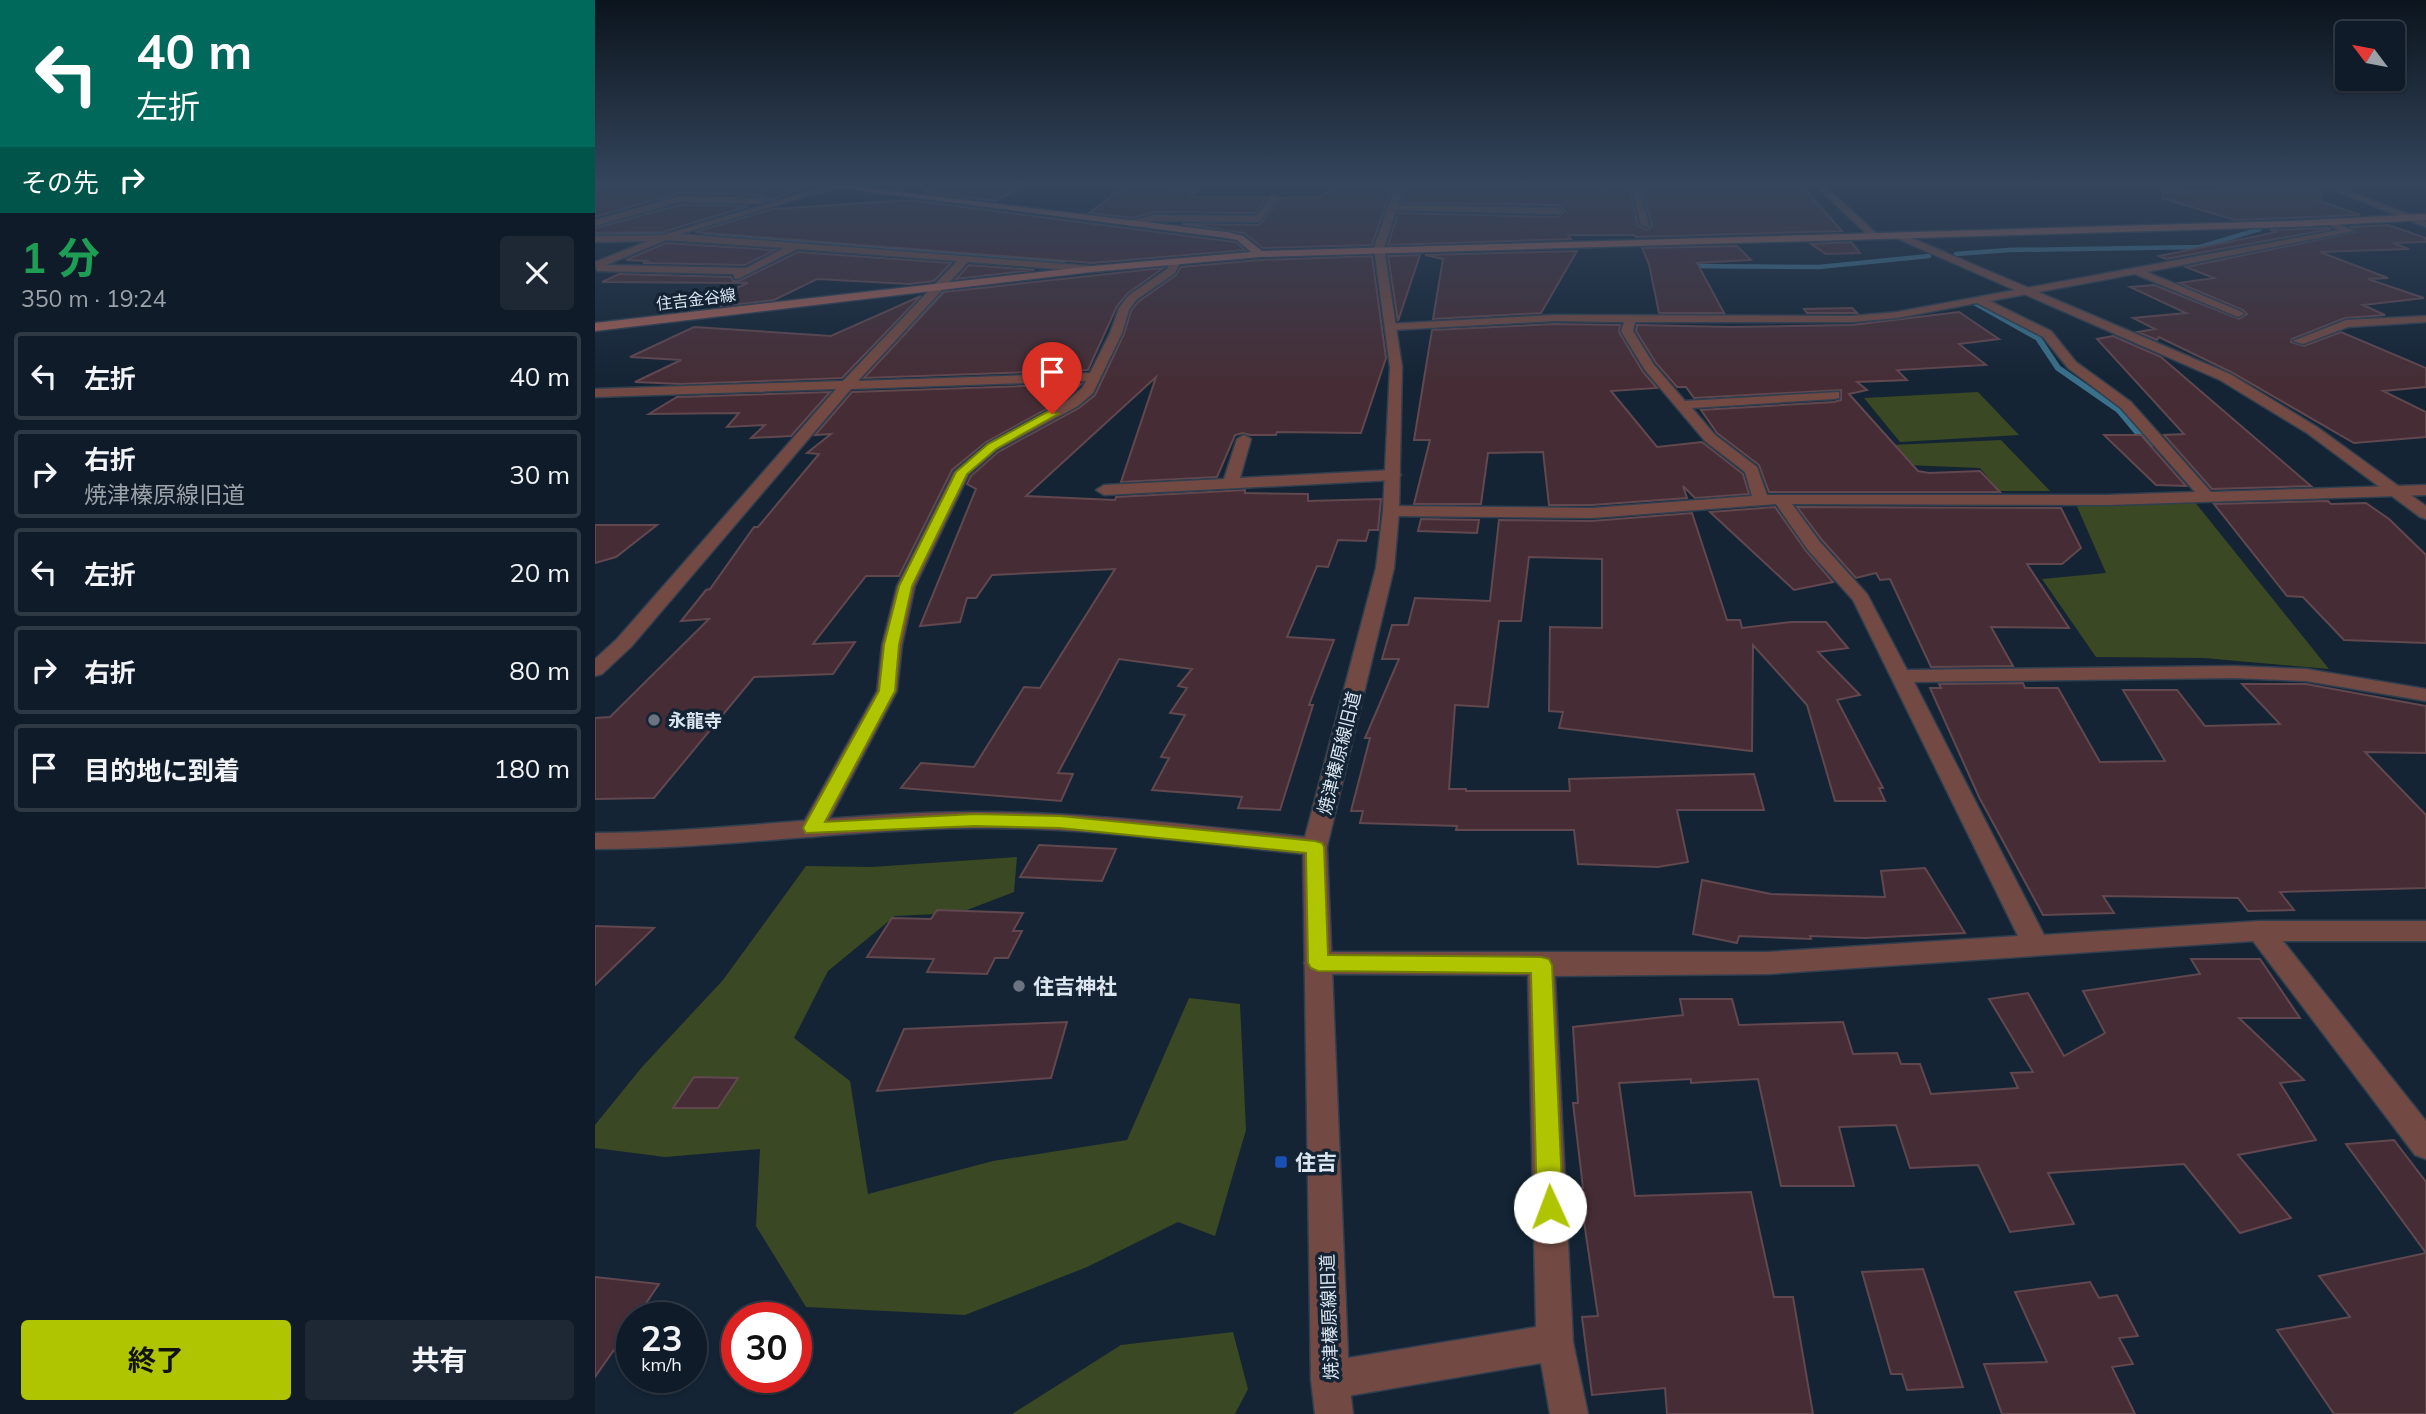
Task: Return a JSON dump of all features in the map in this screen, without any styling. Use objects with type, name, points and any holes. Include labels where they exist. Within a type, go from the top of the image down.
[{"type":"main road","points":[[1217,257],[1219,250]]},
{"type":"main road","points":[[1255,250],[1260,254]]},
{"type":"main road","name":"住吉金谷線","points":[[595,327],[1092,269],[1217,257],[1340,250]]},
{"type":"street","points":[[595,267],[633,250]]},
{"type":"street","points":[[723,284],[788,250]]},
{"type":"street","points":[[847,250],[1092,269]]},
{"type":"street","name":"焼津榛原線旧道","points":[[1332,1397],[1315,847],[1385,568],[1391,511],[1396,367],[1379,250]]},
{"type":"street","points":[[1932,250],[2225,377],[2312,430],[2426,514]]},
{"type":"street","points":[[1392,326],[1554,318],[1852,319],[1897,315],[2248,250]]},
{"type":"street","points":[[595,670],[624,643],[846,386],[965,259]]},
{"type":"street","points":[[812,828],[887,691],[892,645],[906,586],[962,472],[992,446],[1073,403],[1088,390],[1116,333],[1123,310],[1132,298],[1171,271],[1175,261]]},
{"type":"street","points":[[595,267],[748,271]]},
{"type":"street","points":[[2137,271],[2238,314]]},
{"type":"street","points":[[1979,300],[2047,334],[2072,365],[2126,405],[2207,497]]},
{"type":"street","points":[[1630,318],[1627,331],[1649,367],[1710,438],[1752,470],[1771,499],[1861,598],[2037,947]]},
{"type":"street","points":[[2299,341],[2346,324],[2426,319]]},
{"type":"street","points":[[595,393],[1093,377]]},
{"type":"street","points":[[1681,405],[1834,395]]},
{"type":"street","points":[[1231,482],[1244,439]]},
{"type":"street","points":[[1104,490],[1392,475]]},
{"type":"street","points":[[1391,511],[1593,513],[1771,499],[2107,500],[2426,490]]},
{"type":"street","points":[[1902,676],[2235,671],[2306,674],[2426,695]]},
{"type":"street","points":[[595,841],[645,842],[812,828],[975,820],[1060,822],[1315,847]]},
{"type":"street","points":[[2260,931],[2426,1145]]},
{"type":"street","points":[[1318,963],[1768,963],[2260,931],[2426,931]]},
{"type":"street","points":[[1541,965],[1555,1342],[1569,1414]]},
{"type":"street","points":[[1332,1397],[1555,1342]]},
{"type":"green space","points":[[1978,392],[2019,435],[1900,442],[1864,398]]},
{"type":"green space","points":[[2001,440],[2050,491],[1999,491],[1980,468],[1906,465],[1891,445]]},
{"type":"green space","points":[[2194,501],[2329,669],[2204,658],[2096,657],[2042,579],[2106,573],[2076,504]]},
{"type":"green space","points":[[1017,857],[1014,892],[959,913],[895,916],[828,971],[794,1038],[850,1081],[868,1194],[993,1161],[1127,1140],[1189,998],[1240,1004],[1246,1130],[1215,1236],[1178,1222],[1087,1267],[965,1315],[812,1307],[812,1302],[803,1302],[756,1226],[760,1149],[665,1157],[595,1148],[595,1125],[642,1067],[723,980],[806,866],[872,867]]},
{"type":"green space","points":[[1233,1332],[1248,1389],[1235,1414],[1012,1414],[1121,1345]]},
{"type":"building","points":[[650,250],[775,250],[745,265],[643,263],[649,261],[626,260]]},
{"type":"building","points":[[925,250],[1245,250],[1092,263]]},
{"type":"building","points":[[1643,250],[1741,250],[1751,260],[1697,263],[1724,313],[1659,313],[1649,264]]},
{"type":"building","points":[[1820,250],[1858,250],[1860,253],[1826,254]]},
{"type":"building","points":[[2189,250],[2216,250],[2166,259],[2159,256]]},
{"type":"building","points":[[2269,250],[2380,250],[2320,252],[2388,278],[2368,279],[2424,298],[2363,305],[2385,315],[2345,318],[2292,339],[2291,342],[2304,346],[2341,332],[2426,368],[2426,387],[2383,391],[2426,412],[2426,437],[2354,443],[2231,372],[2159,337],[2157,340],[2138,332],[2155,329],[2133,318],[2186,313],[2130,287],[2154,285],[2239,319],[2247,314],[2179,283],[2214,278],[2186,267]]},
{"type":"building","points":[[1577,251],[1541,313],[1433,319],[1443,259],[1425,255]]},
{"type":"building","points":[[798,252],[951,263],[934,281],[909,284],[817,279],[774,300],[722,306],[697,305],[748,283],[602,282],[619,274],[731,277],[733,281],[739,281]]},
{"type":"building","points":[[1420,255],[1398,321],[1388,256]]},
{"type":"building","points":[[1372,256],[1386,358],[1361,433],[1243,433],[1235,435],[1217,477],[1121,482],[1156,377],[1026,496],[1115,500],[1116,497],[1245,490],[1245,493],[1308,494],[1308,501],[1381,499],[1378,530],[1369,530],[1366,541],[1338,540],[1328,567],[1317,566],[1287,637],[1334,640],[1309,705],[1313,705],[1280,810],[1238,808],[1242,797],[1152,790],[1169,758],[1161,757],[1185,715],[1170,713],[1187,688],[1178,686],[1192,669],[1119,659],[1058,773],[1073,774],[1061,801],[901,788],[921,763],[974,767],[1024,687],[1040,688],[1115,569],[992,575],[976,598],[967,598],[960,622],[920,626],[976,489],[967,484],[971,476],[998,452],[1079,408],[1095,395],[1124,334],[1131,311],[1138,302],[1176,275],[1181,267],[1260,260]]},
{"type":"building","points":[[969,265],[1034,270],[956,279]]},
{"type":"building","points":[[1163,268],[1127,294],[1117,306],[1088,370],[864,378],[944,292]]},
{"type":"building","points":[[921,296],[842,378],[681,384],[635,382],[681,360],[630,357],[694,327],[831,336]]},
{"type":"building","points":[[1852,308],[1857,313],[1807,313],[1804,309]]},
{"type":"building","points":[[1959,312],[1999,339],[1959,344],[1986,365],[1897,370],[1907,380],[1857,382],[1867,390],[1849,394],[1918,471],[1980,471],[2000,492],[1769,492],[1759,465],[1717,433],[1701,410],[1834,402],[1841,400],[1841,390],[1694,398],[1686,387],[1677,387],[1656,363],[1636,331],[1637,325],[1852,325]]},
{"type":"building","points":[[1554,324],[1620,325],[1619,332],[1643,372],[1657,388],[1611,391],[1657,447],[1702,442],[1743,474],[1749,494],[1695,498],[1683,486],[1687,498],[1592,505],[1549,505],[1543,452],[1488,453],[1481,504],[1414,504],[1430,440],[1414,440],[1432,330]]},
{"type":"building","points":[[2113,336],[2161,357],[2311,486],[2212,489],[2164,435],[2184,434],[2097,339]]},
{"type":"building","points":[[1081,384],[1067,398],[986,442],[952,470],[899,576],[866,576],[813,644],[855,642],[833,674],[754,677],[654,798],[595,799],[595,718],[610,717],[709,619],[681,621],[706,590],[710,589],[754,527],[758,527],[819,454],[807,453],[831,434],[815,435],[852,392]]},
{"type":"building","points":[[830,392],[791,436],[751,438],[765,425],[727,427],[739,413],[649,414],[677,397]]},
{"type":"building","points":[[2104,435],[2141,435],[2186,486],[2156,485]]},
{"type":"building","points":[[2328,501],[2331,504],[2366,503],[2389,519],[2426,555],[2426,643],[2344,640],[2303,597],[2287,596],[2214,504]]},
{"type":"building","points":[[1775,507],[1806,551],[1833,582],[1794,590],[1710,512]]},
{"type":"building","points":[[1797,507],[2061,508],[2081,548],[2062,564],[2027,564],[2069,628],[1991,627],[2013,666],[1931,667],[1890,579],[1880,580],[1876,573],[1856,578]]},
{"type":"building","points":[[1692,513],[1727,620],[1740,620],[1742,628],[1791,622],[1826,622],[1848,648],[1818,652],[1860,695],[1837,700],[1883,788],[1879,788],[1885,801],[1835,801],[1807,705],[1753,645],[1752,751],[1559,728],[1563,712],[1549,711],[1550,627],[1602,628],[1602,559],[1529,557],[1521,621],[1499,621],[1488,707],[1455,705],[1449,789],[1570,791],[1569,779],[1754,774],[1764,810],[1677,810],[1688,862],[1658,867],[1578,864],[1574,830],[1456,830],[1457,826],[1360,823],[1363,811],[1351,811],[1370,738],[1365,738],[1399,659],[1382,659],[1392,625],[1408,625],[1415,598],[1490,601],[1499,520],[1592,521]]},
{"type":"building","points":[[1421,519],[1479,520],[1477,533],[1418,531]]},
{"type":"building","points":[[595,525],[657,525],[616,557],[595,563]]},
{"type":"building","points":[[2023,683],[2025,688],[2058,688],[2100,762],[2165,761],[2123,690],[2177,690],[2205,726],[2280,724],[2242,684],[2306,684],[2426,706],[2426,753],[2365,752],[2426,815],[2426,888],[2280,892],[2294,910],[2248,911],[2238,898],[2103,896],[2114,913],[2043,915],[1979,797],[1930,688],[1941,688],[1939,684]]},
{"type":"building","points":[[1039,845],[1116,849],[1102,881],[1020,877]]},
{"type":"building","points":[[1925,868],[1965,933],[1865,938],[1810,936],[1811,939],[1739,936],[1737,943],[1693,934],[1702,880],[1771,894],[1885,897],[1881,871]]},
{"type":"building","points":[[937,910],[1023,913],[1013,931],[1022,931],[1008,958],[995,958],[987,974],[927,972],[934,959],[867,957],[892,918],[931,919]]},
{"type":"building","points":[[595,926],[654,928],[595,985]]},
{"type":"building","points":[[2191,959],[2260,959],[2300,1018],[2239,1018],[2304,1080],[2280,1083],[2316,1140],[2238,1155],[2291,1218],[2240,1233],[2184,1164],[2048,1173],[2074,1224],[2010,1232],[1978,1165],[1910,1168],[1896,1125],[1839,1127],[1854,1186],[1781,1186],[1758,1079],[1619,1083],[1635,1196],[1751,1192],[1774,1297],[1793,1297],[1813,1414],[1667,1414],[1665,1388],[1592,1395],[1582,1317],[1598,1316],[1579,1188],[1583,1188],[1573,1103],[1578,1103],[1573,1027],[1683,1015],[1680,999],[1732,999],[1739,1025],[1843,1022],[1853,1054],[1897,1053],[1901,1064],[1920,1064],[1931,1094],[2018,1088],[2011,1073],[2033,1072],[1989,999],[2028,993],[2064,1056],[2105,1033],[2083,991],[2200,974]]},
{"type":"building","points":[[1067,1022],[1051,1078],[877,1091],[904,1029]]},
{"type":"building","points":[[694,1077],[738,1078],[718,1108],[673,1108]]},
{"type":"building","points":[[2394,1140],[2426,1182],[2426,1253],[2346,1144]]},
{"type":"building","points":[[2426,1253],[2426,1414],[2334,1414],[2277,1330],[2350,1317],[2319,1276]]},
{"type":"building","points":[[1923,1269],[1963,1387],[1907,1390],[1902,1374],[1891,1374],[1862,1272]]},
{"type":"building","points":[[595,1277],[659,1284],[647,1302],[616,1302],[616,1347],[595,1377]]},
{"type":"building","points":[[2090,1282],[2099,1298],[2117,1295],[2138,1336],[2119,1338],[2133,1364],[2112,1367],[2135,1414],[2002,1414],[1984,1364],[2047,1362],[2015,1292]]},
{"type":"waterway","points":[[905,250],[1064,261]]},
{"type":"waterway","points":[[1956,254],[2010,250]]},
{"type":"waterway","points":[[1687,266],[1819,267],[1929,256]]},
{"type":"waterway","points":[[910,329],[944,290]]},
{"type":"waterway","points":[[1972,301],[2038,338],[2058,368],[2120,411]]},
{"type":"waterway","points":[[2119,409],[2149,445]]},
{"type":"place","name":"永龍寺","points":[[654,720]]},
{"type":"place","name":"住吉神社","points":[[1019,986]]},
{"type":"place","name":"住吉","points":[[1281,1162]]},
{"type":"route","points":[[1052,414],[992,446],[962,472],[906,586],[892,645],[887,691],[812,828],[975,820],[1060,822],[1315,847],[1318,963],[1541,965],[1550,1207]]}]
